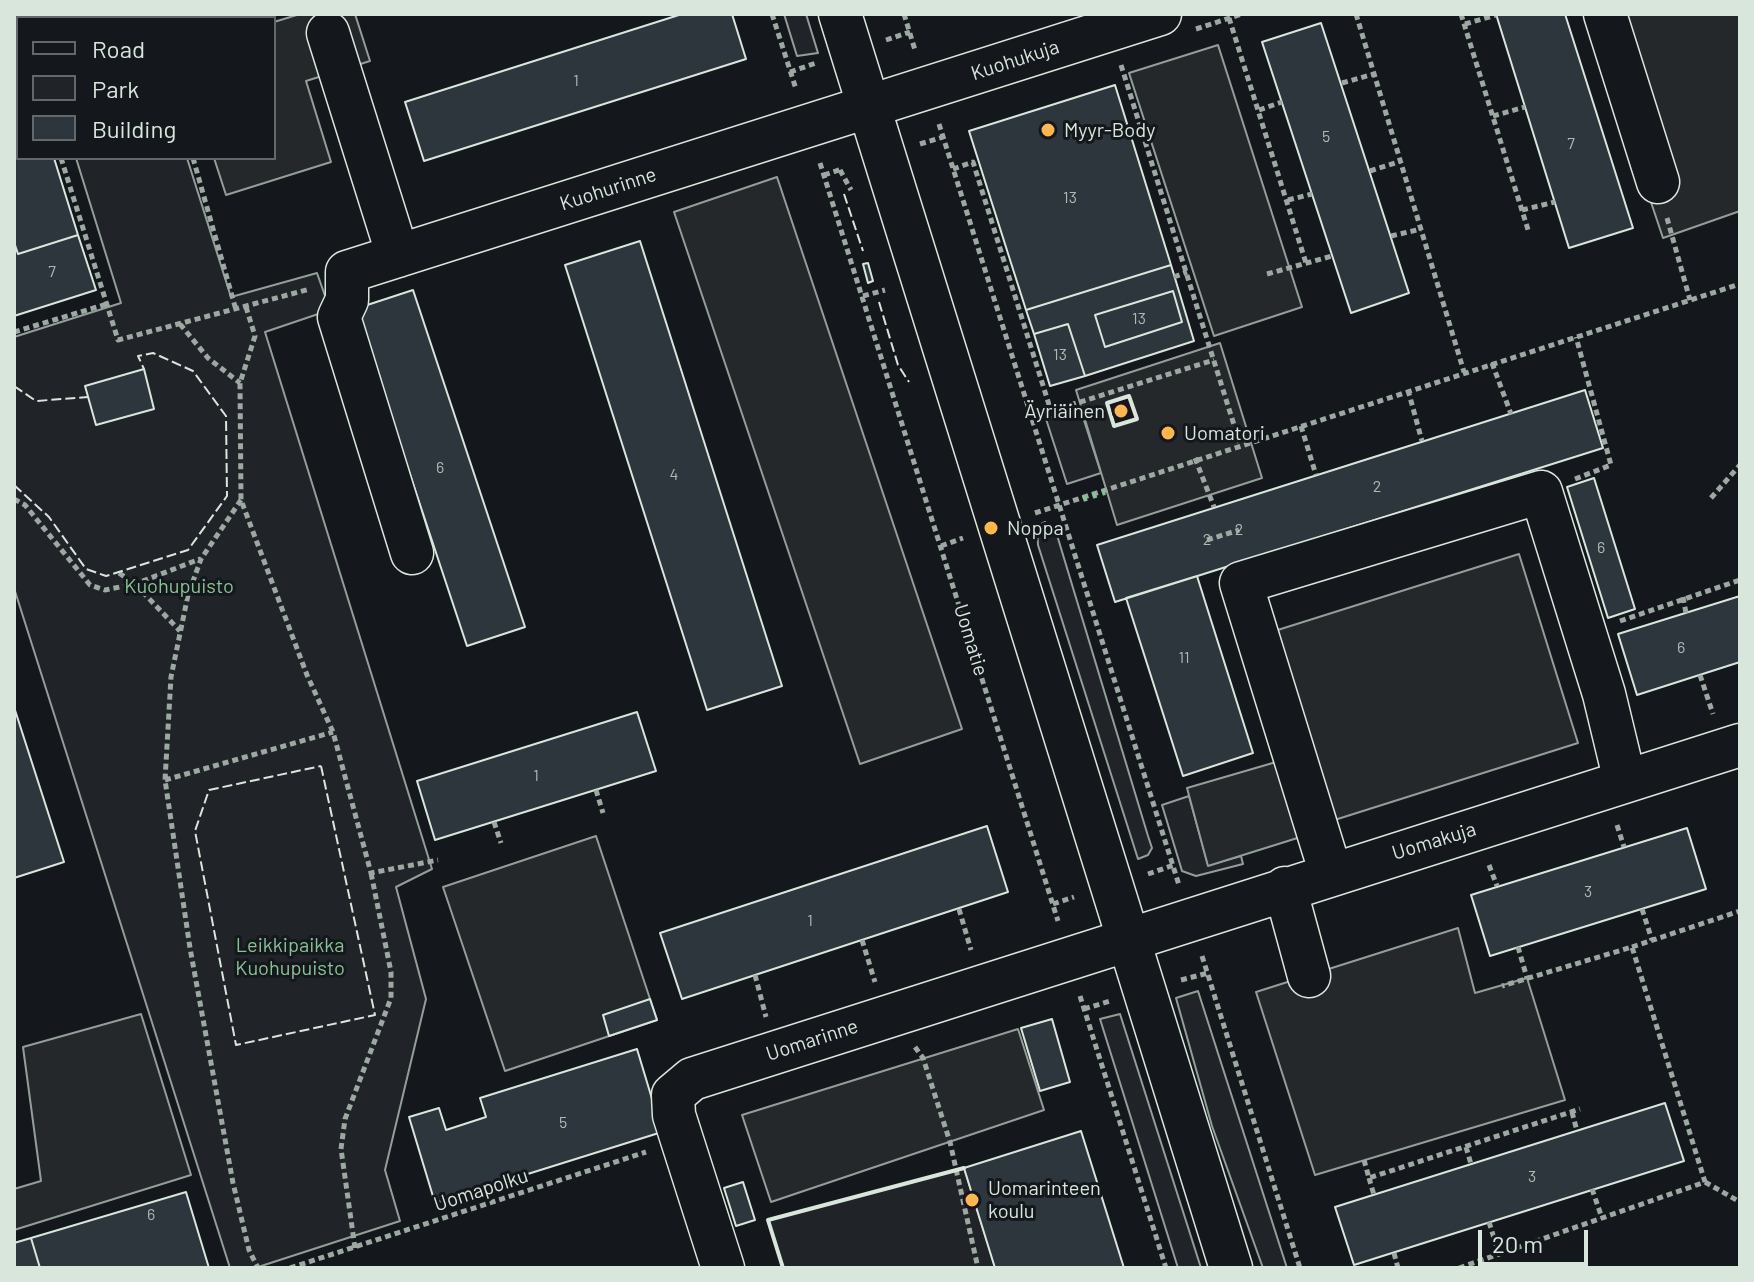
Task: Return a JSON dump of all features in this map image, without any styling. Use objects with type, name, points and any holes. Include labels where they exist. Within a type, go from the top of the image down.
[{"type":"street","points":[[840,14],[1231,1268]]},
{"type":"street","name":"Kuohukuja","points":[[869,106],[928,87],[1067,28],[1110,30],[1160,14]]},
{"type":"street","points":[[1605,14],[1658,182]]},
{"type":"street","points":[[328,33],[398,256]]},
{"type":"street","name":"Kuohurinne","points":[[347,272],[869,106]]},
{"type":"street","points":[[347,272],[347,300],[339,317],[412,553]]},
{"type":"street","points":[[1331,874],[1241,583],[1541,492],[1604,694],[1625,781]]},
{"type":"street","name":"Uomakuja","points":[[1128,938],[1625,781],[1728,734]]},
{"type":"street","points":[[1285,888],[1309,976]]},
{"type":"street","name":"Uomarinne","points":[[723,1268],[674,1115],[673,1095],[692,1079],[1128,938]]},
{"type":"path","name":"Uomatie","points":[[772,14],[1166,1268]]},
{"type":"path","points":[[904,14],[1300,1268]]},
{"type":"path","points":[[1356,14],[1464,372]]},
{"type":"path","points":[[1461,14],[1529,233]]},
{"type":"path","points":[[1465,24],[1496,15]]},
{"type":"path","points":[[1229,18],[1306,263]]},
{"type":"path","points":[[1110,30],[1240,444]]},
{"type":"path","points":[[1342,83],[1374,74]]},
{"type":"path","points":[[1259,110],[1282,102]]},
{"type":"path","points":[[1493,116],[1525,107]]},
{"type":"path","points":[[62,160],[118,340],[305,291],[347,272]]},
{"type":"path","points":[[194,160],[236,310]]},
{"type":"path","points":[[1370,171],[1401,161]]},
{"type":"path","points":[[953,169],[973,162],[1027,325],[1051,411]]},
{"type":"path","points":[[1658,182],[1690,300]]},
{"type":"path","points":[[1288,200],[1312,194]]},
{"type":"path","points":[[1522,210],[1555,202]]},
{"type":"path","points":[[1391,236],[1421,229]]},
{"type":"path","points":[[1267,274],[1332,256]]},
{"type":"path","points":[[1174,277],[1187,272]]},
{"type":"path","points":[[1027,516],[1195,458],[1740,284]]},
{"type":"path","points":[[863,296],[885,290]]},
{"type":"path","points":[[14,332],[107,304]]},
{"type":"path","points":[[246,307],[255,336],[240,383],[241,500],[307,675],[333,732],[371,873],[391,972],[391,998],[345,1119],[341,1149],[355,1248]]},
{"type":"path","points":[[180,324],[208,358],[240,383]]},
{"type":"path","points":[[1541,492],[1611,465],[1576,337]]},
{"type":"path","points":[[1032,417],[1214,360]]},
{"type":"path","points":[[1492,363],[1511,414]]},
{"type":"path","points":[[1408,390],[1422,441]]},
{"type":"path","points":[[1301,426],[1316,475]]},
{"type":"path","points":[[1195,458],[1214,507]]},
{"type":"path","points":[[1711,498],[1740,465]]},
{"type":"path","points":[[14,499],[25,505],[90,585],[105,590],[135,584],[201,559]]},
{"type":"path","points":[[241,500],[201,559],[180,631],[171,677],[165,780],[190,948],[233,1183],[249,1250],[258,1268]]},
{"type":"path","points":[[1207,540],[1239,530]]},
{"type":"path","points":[[941,546],[969,536]]},
{"type":"path","points":[[119,573],[135,584],[180,631]]},
{"type":"path","points":[[1657,605],[1740,580]]},
{"type":"path","points":[[1683,597],[1686,613]]},
{"type":"path","points":[[1700,675],[1728,734]]},
{"type":"path","points":[[165,780],[333,732]]},
{"type":"path","points":[[596,790],[603,813]]},
{"type":"path","points":[[494,822],[501,843]]},
{"type":"path","points":[[371,873],[438,860]]},
{"type":"path","points":[[959,909],[974,962]]},
{"type":"path","points":[[1642,909],[1652,940]]},
{"type":"path","points":[[1502,986],[1740,911]]},
{"type":"path","points":[[862,940],[878,992]]},
{"type":"path","points":[[1518,947],[1527,978]]},
{"type":"path","points":[[1632,947],[1705,1182],[1740,1202]]},
{"type":"path","points":[[755,975],[769,1027]]},
{"type":"path","points":[[916,1035],[914,1045],[923,1058],[950,1142],[978,1268]]},
{"type":"path","points":[[905,1048],[914,1045]]},
{"type":"path","points":[[1369,1178],[1580,1109]]},
{"type":"path","points":[[1572,1112],[1577,1131]]},
{"type":"path","name":"Uomapolku","points":[[290,1268],[682,1141]]},
{"type":"path","points":[[1466,1147],[1471,1164]]},
{"type":"path","points":[[1364,1160],[1374,1195]]},
{"type":"path","points":[[1459,1268],[1705,1182]]},
{"type":"path","points":[[1592,1189],[1602,1218]]},
{"type":"path","points":[[1489,1222],[1499,1254]]},
{"type":"path","points":[[1394,1253],[1398,1268]]},
{"type":"green space","points":[[31,14],[165,16],[32,16]]},
{"type":"green space","points":[[784,14],[806,14],[818,53],[797,56]]},
{"type":"green space","name":"Kuohupuisto","points":[[77,160],[188,160],[231,297],[317,273],[330,310],[265,332],[432,869],[396,887],[426,999],[385,1170],[400,1221],[255,1268],[230,1268],[14,588],[14,337],[121,303]]},
{"type":"green space","points":[[1080,408],[1101,473],[1067,484],[1046,419]]},
{"type":"green space","points":[[1045,522],[1057,535],[1152,848],[1148,855],[1138,859],[1038,545],[1037,526]]},
{"type":"green space","points":[[1189,796],[1208,865],[1241,856],[1243,864],[1196,876],[1182,871],[1162,805]]},
{"type":"green space","points":[[1198,991],[1287,1268],[1263,1268],[1212,1126],[1176,998]]},
{"type":"green space","points":[[1120,1014],[1201,1268],[1178,1268],[1100,1019]]},
{"type":"green space","points":[[964,1168],[995,1267],[783,1268],[768,1220]]},
{"type":"shaded area","points":[[300,14],[355,14],[370,61],[306,81],[331,162],[226,195],[215,160],[276,160],[276,21]]},
{"type":"shaded area","points":[[1588,14],[1740,14],[1740,211],[1663,238]]},
{"type":"shaded area","points":[[1218,45],[1302,307],[1214,336],[1129,73]]},
{"type":"shaded area","points":[[777,177],[962,729],[860,764],[674,212]]},
{"type":"shaded area","name":"Uomatori","points":[[1220,343],[1262,478],[1117,525],[1076,390]],"holes":[[[1129,396],[1137,419],[1114,426],[1107,403]]]},
{"type":"shaded area","points":[[1519,554],[1578,743],[1325,823],[1265,634]]},
{"type":"shaded area","points":[[1283,760],[1307,835],[1208,866],[1187,788]]},
{"type":"shaded area","points":[[596,836],[657,1020],[505,1071],[443,887]]},
{"type":"shaded area","points":[[1458,928],[1475,993],[1527,978],[1565,1100],[1315,1175],[1256,992]]},
{"type":"shaded area","points":[[141,1014],[191,1175],[14,1230],[14,1189],[41,1181],[23,1047]]},
{"type":"shaded area","points":[[1018,1029],[1044,1110],[771,1202],[742,1115]]},
{"type":"building","points":[[682,14],[732,14],[746,59],[424,161],[405,102]]},
{"type":"building","points":[[1496,14],[1565,14],[1633,228],[1569,248]]},
{"type":"building","points":[[1321,23],[1409,293],[1351,313],[1262,42]]},
{"type":"building","points":[[14,30],[16,160],[55,160],[78,235],[18,254],[14,242]]},
{"type":"building","points":[[1115,85],[1171,265],[1026,310],[969,131]]},
{"type":"building","points":[[78,235],[96,290],[14,316],[14,242],[18,254]]},
{"type":"building","points":[[640,241],[782,686],[707,710],[565,265]]},
{"type":"building","points":[[868,263],[873,281],[868,283],[863,264]]},
{"type":"building","points":[[1171,265],[1194,341],[1085,376],[1068,324],[1034,334],[1026,310]],"holes":[[[1173,291],[1182,322],[1105,347],[1095,315]]]},
{"type":"building","points":[[413,290],[525,627],[467,646],[355,309]]},
{"type":"building","points":[[1173,291],[1182,322],[1105,347],[1095,315]]},
{"type":"building","points":[[1068,324],[1085,376],[1050,386],[1034,334]]},
{"type":"building","points":[[144,369],[154,409],[96,425],[85,386]]},
{"type":"building","points":[[1585,390],[1603,448],[1115,602],[1097,545]]},
{"type":"building","points":[[1594,478],[1635,609],[1608,618],[1567,487]]},
{"type":"building","points":[[1197,576],[1253,753],[1183,776],[1126,598]]},
{"type":"building","points":[[1740,596],[1740,662],[1637,695],[1618,634]]},
{"type":"building","points":[[14,707],[64,862],[14,878]]},
{"type":"building","points":[[637,712],[656,771],[435,840],[417,781]]},
{"type":"building","points":[[987,826],[1008,892],[682,999],[660,933]]},
{"type":"building","points":[[1687,828],[1706,889],[1490,956],[1471,895]]},
{"type":"building","points":[[650,999],[657,1020],[609,1036],[603,1015]]},
{"type":"building","points":[[1052,1019],[1070,1082],[1040,1091],[1021,1028]]},
{"type":"building","points":[[637,1049],[662,1132],[435,1203],[409,1117],[439,1108],[446,1130],[486,1117],[480,1098]]},
{"type":"building","points":[[1665,1103],[1684,1161],[1354,1265],[1335,1207]]},
{"type":"building","points":[[1081,1131],[1124,1268],[995,1268],[964,1168]]},
{"type":"building","points":[[743,1182],[755,1220],[736,1226],[724,1188]]},
{"type":"building","points":[[186,1192],[209,1268],[40,1268],[31,1238]]},
{"type":"building","points":[[31,1238],[40,1268],[14,1268],[14,1243]]},
{"type":"hedge","points":[[1083,499],[1105,492]]},
{"type":"fence","points":[[844,194],[863,251]]},
{"type":"fence","points":[[879,302],[898,365],[909,382]]},
{"type":"fence","points":[[14,485],[49,517],[86,569],[106,576],[188,550],[227,496],[226,416],[193,371],[153,353],[138,356],[144,369]]},
{"type":"fence","points":[[14,386],[36,401],[88,397]]},
{"type":"fence","points":[[321,766],[375,1015],[236,1045],[195,831],[209,790],[321,766]]},
{"type":"wall","points":[[1129,396],[1137,419],[1114,426],[1107,403],[1129,396]]},
{"type":"wall","points":[[783,1268],[768,1220],[964,1168]]},
{"type":"place","name":"Myyr-Body","points":[[1048,130]]},
{"type":"place","name":"Äyriäinen","points":[[1121,411]]},
{"type":"place","name":"Uomatori","points":[[1168,433]]},
{"type":"place","name":"Noppa","points":[[991,528]]},
{"type":"place","name":"Uomarinteen koulu","points":[[972,1200]]},
{"type":"park label","name":"Leikkipaikka Kuohupuisto","points":[[290,956]]}]
